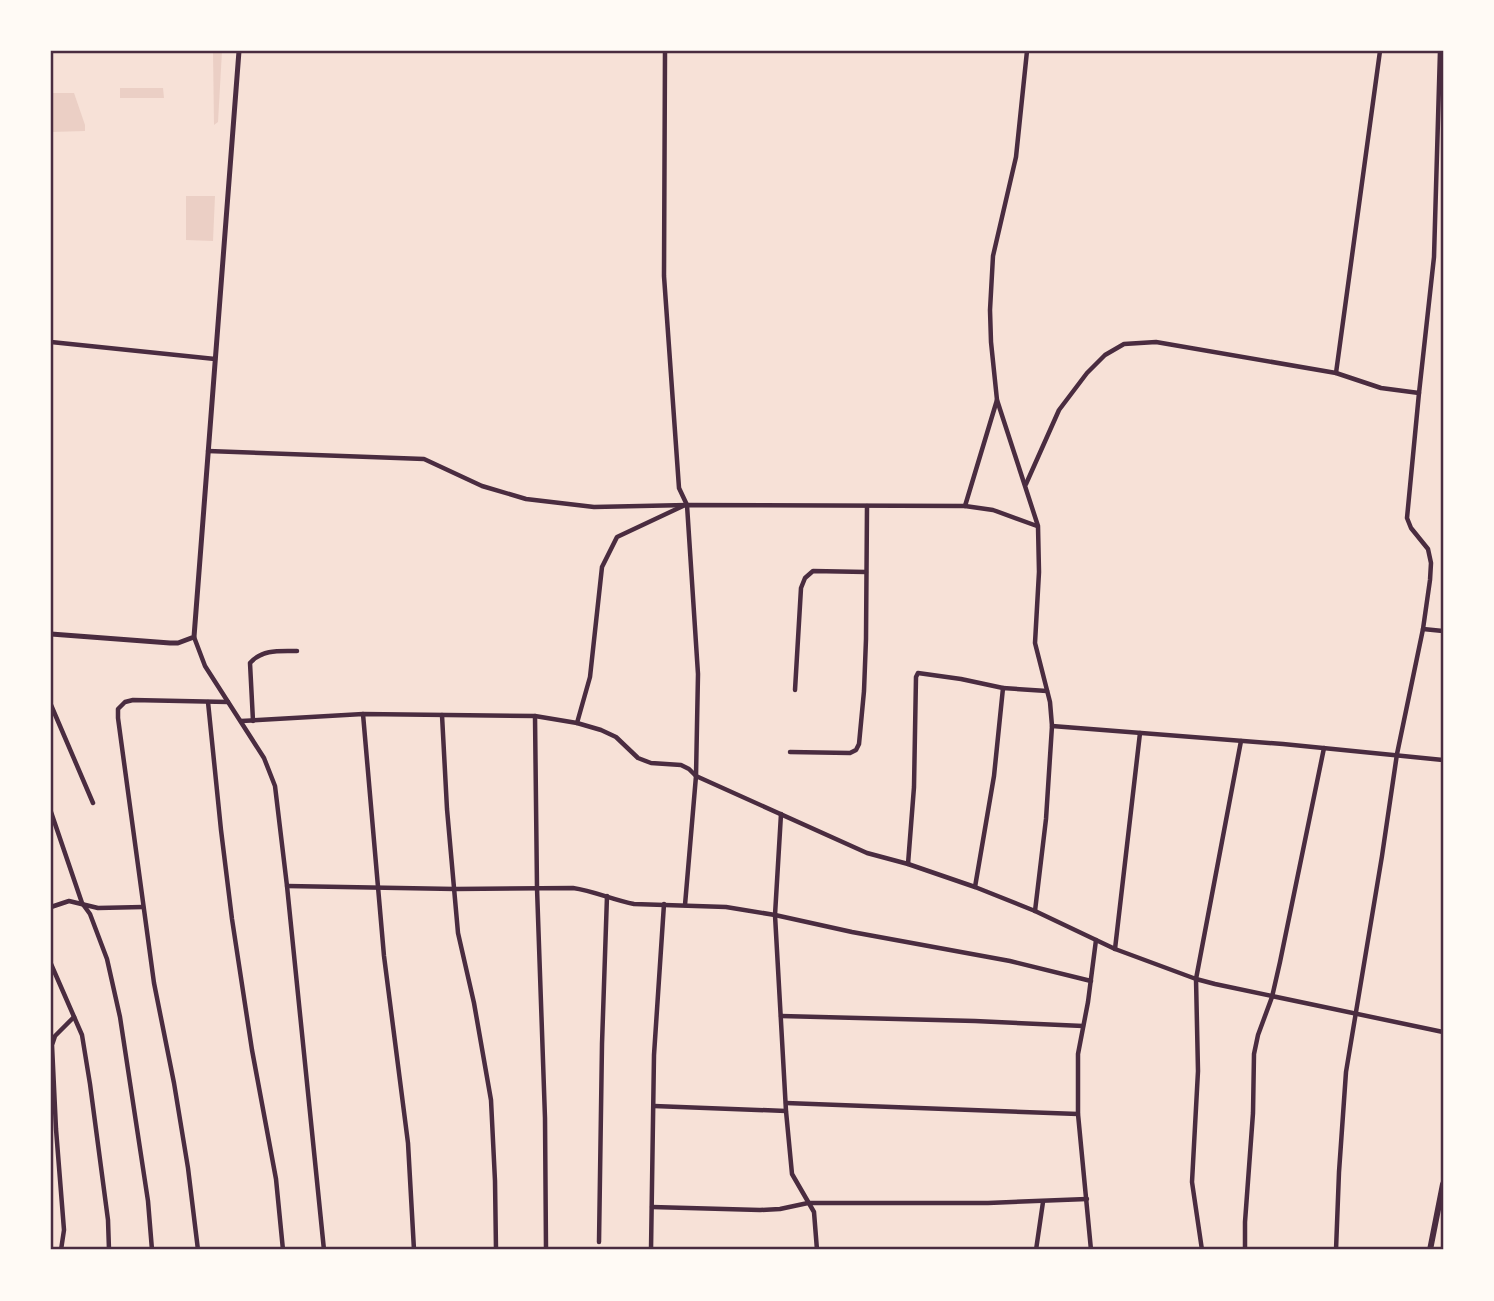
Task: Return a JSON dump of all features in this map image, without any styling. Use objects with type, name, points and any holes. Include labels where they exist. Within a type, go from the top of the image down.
[{"type":"main road","points":[[1430,1250],[1443,1184]]},
{"type":"street","points":[[239,51],[194,637],[205,666],[264,758],[275,786],[324,1250]]},
{"type":"street","points":[[665,51],[664,276],[679,488],[687,505],[698,674],[696,776],[685,905]]},
{"type":"street","points":[[1027,51],[1016,157],[996,237],[990,287],[991,342],[997,400],[1038,526],[1040,572],[1035,643],[1047,691],[1052,726],[1046,819],[1035,911]]},
{"type":"street","points":[[1336,373],[1380,51]]},
{"type":"street","points":[[1336,1250],[1346,1072],[1397,754],[1423,629],[1430,580],[1428,549],[1411,528],[1408,517],[1434,257],[1440,51]]},
{"type":"street","points":[[51,342],[215,359]]},
{"type":"street","points":[[1026,485],[1059,410],[1087,373],[1105,355],[1124,344],[1156,342],[1336,373],[1381,387],[1419,393]]},
{"type":"street","points":[[965,506],[997,400]]},
{"type":"street","points":[[208,451],[424,458],[482,486],[526,499],[594,507],[965,506],[993,510],[1038,526]]},
{"type":"street","points":[[577,723],[590,677],[601,567],[617,537],[687,505]]},
{"type":"street","points":[[790,752],[850,753],[856,750],[859,744],[866,652],[867,506]]},
{"type":"street","points":[[795,690],[801,588],[805,578],[813,571],[866,572]]},
{"type":"street","points":[[1423,629],[1443,631]]},
{"type":"street","points":[[51,634],[170,643],[194,637]]},
{"type":"street","points":[[253,720],[250,663],[256,656],[270,652],[297,651]]},
{"type":"street","points":[[908,864],[918,673],[1003,688],[1047,691]]},
{"type":"street","points":[[975,887],[995,776],[1003,688]]},
{"type":"street","points":[[198,1250],[174,1083],[154,983],[118,709],[125,702],[133,700],[228,702]]},
{"type":"street","points":[[208,702],[230,906],[252,1050],[276,1179],[283,1250]]},
{"type":"street","points":[[51,705],[93,803]]},
{"type":"street","points":[[241,721],[363,714],[535,716],[577,723],[616,737],[638,758],[651,763],[681,765],[696,776],[867,853],[975,887],[1035,911],[1115,949],[1196,979],[1443,1032]]},
{"type":"street","points":[[363,714],[388,993],[408,1143],[414,1250]]},
{"type":"street","points":[[442,715],[458,933],[474,1003],[491,1100],[496,1250]]},
{"type":"street","points":[[535,716],[546,1250]]},
{"type":"street","points":[[1052,726],[1443,760]]},
{"type":"street","points":[[1115,949],[1140,733]]},
{"type":"street","points":[[1202,1250],[1192,1182],[1198,1071],[1196,979],[1241,741]]},
{"type":"street","points":[[1245,1250],[1254,1054],[1272,997],[1324,748]]},
{"type":"street","points":[[51,813],[82,903],[90,914],[107,959],[120,1017],[148,1201],[152,1250]]},
{"type":"street","points":[[780,814],[775,915],[786,1111],[792,1174],[814,1212],[817,1250]]},
{"type":"street","points":[[287,886],[573,888],[589,890],[634,904],[726,907],[775,915],[1010,961],[1091,981]]},
{"type":"street","points":[[599,1242],[607,896]]},
{"type":"street","points":[[51,908],[69,901],[98,908],[143,907]]},
{"type":"street","points":[[651,1250],[654,1055],[664,904]]},
{"type":"street","points":[[1091,1250],[1078,1114],[1078,1054],[1096,940]]},
{"type":"street","points":[[51,964],[82,1035],[108,1220],[109,1250]]},
{"type":"street","points":[[781,1016],[1083,1026]]},
{"type":"street","points":[[61,1250],[64,1230],[52,1045],[55,1036],[74,1017]]},
{"type":"street","points":[[786,1103],[1078,1114]]},
{"type":"street","points":[[654,1106],[786,1111]]},
{"type":"street","points":[[652,1207],[760,1210],[808,1203],[1043,1202],[1087,1199]]},
{"type":"street","points":[[1036,1250],[1043,1202]]},
{"type":"shaded area","points":[[213,51],[222,51],[218,122],[214,125]]},
{"type":"shaded area","points":[[120,88],[163,88],[164,98],[120,98]]},
{"type":"shaded area","points":[[51,93],[74,93],[85,131],[51,132]]},
{"type":"shaded area","points":[[186,196],[215,196],[213,241],[186,240]]}]
